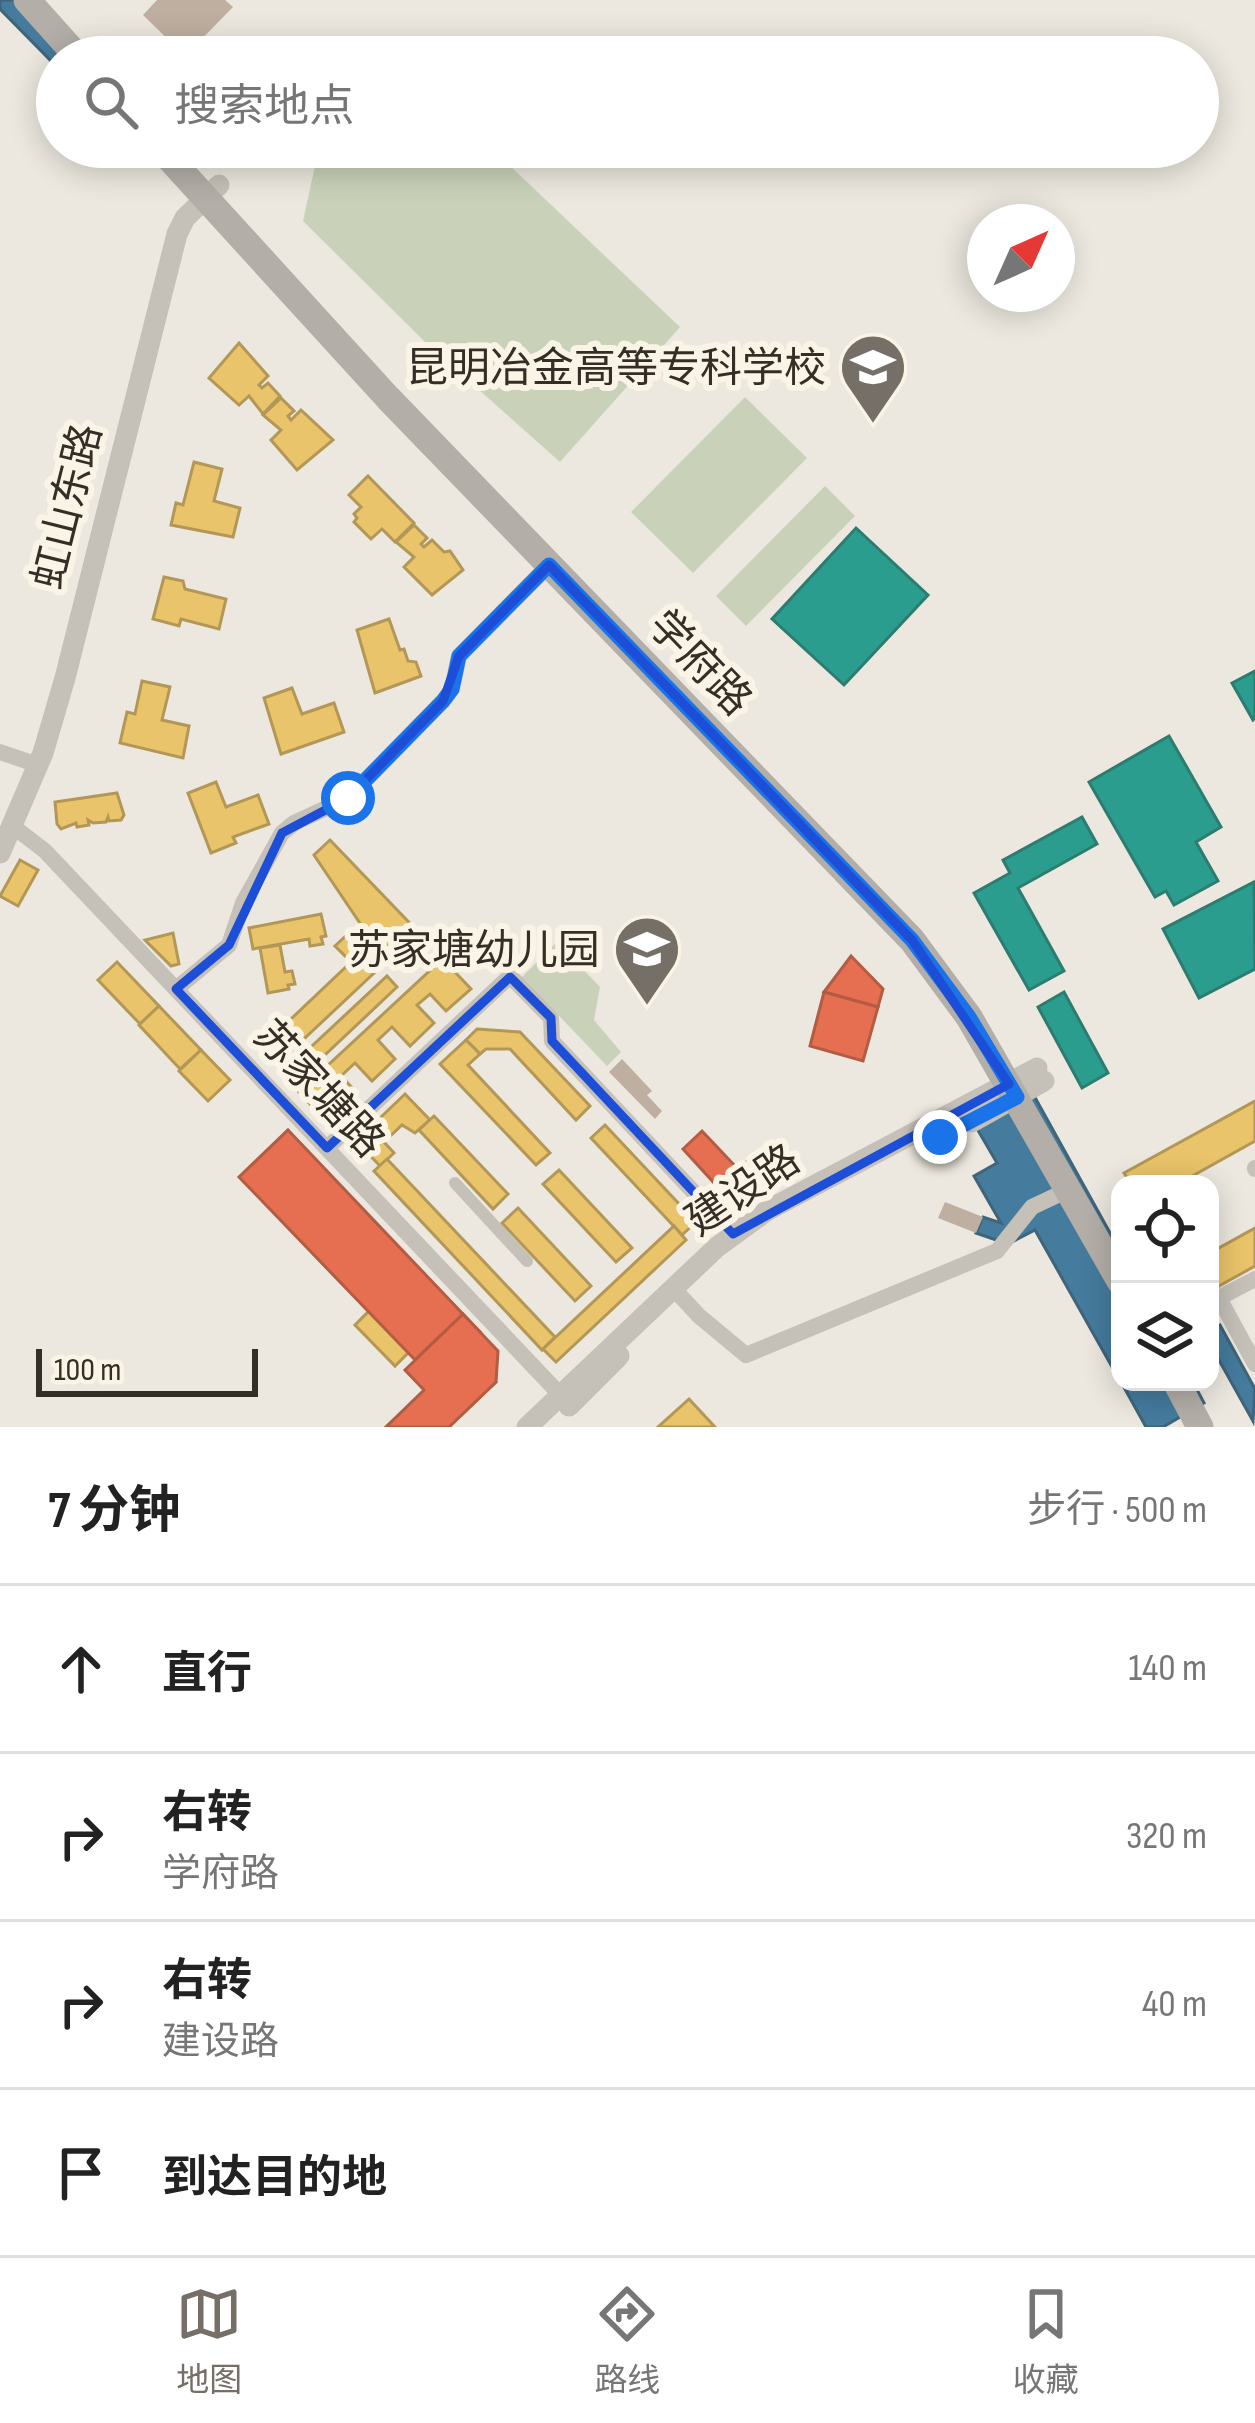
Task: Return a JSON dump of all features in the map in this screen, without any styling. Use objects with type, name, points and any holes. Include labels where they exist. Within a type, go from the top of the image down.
[{"type":"main road","points":[[27,0],[59,36]]},
{"type":"main road","name":"学府路","points":[[184,168],[212,191],[388,398],[912,940],[960,1004],[1013,1090],[1111,1265]]},
{"type":"main road","points":[[1181,1391],[1200,1427]]},
{"type":"street","name":"虹山东路","points":[[0,854],[38,765],[64,678],[177,234],[185,218],[212,191]]},
{"type":"street","points":[[176,988],[229,945],[243,903],[282,833],[348,798],[443,701],[452,689],[459,656],[549,565]]},
{"type":"street","points":[[0,752],[38,765]]},
{"type":"street","name":"苏家塘路","points":[[14,827],[45,851],[565,1399]]},
{"type":"street","points":[[327,1148],[510,976],[551,1018],[552,1041],[733,1234]]},
{"type":"street","name":"建设路","points":[[678,1293],[778,1221],[1041,1075]]},
{"type":"street","name":"建设路","points":[[527,1427],[565,1399],[733,1234],[768,1210],[1013,1090]]},
{"type":"street","points":[[455,1183],[527,1261]]},
{"type":"street","points":[[678,1293],[746,1355],[997,1251],[1032,1208],[1068,1190]]},
{"type":"street","points":[[1219,1297],[1255,1279]]},
{"type":"street","points":[[1219,1308],[1255,1364]]},
{"type":"street","name":"建设路","points":[[547,1427],[565,1399]]},
{"type":"highlighted area","points":[[549,565],[912,940],[1009,1084],[733,1234],[552,1041],[551,1018],[510,977],[327,1148],[176,989],[229,945],[282,833],[348,798],[443,701],[459,656]]},
{"type":"green space","points":[[315,168],[512,168],[680,327],[560,462],[423,340],[303,221]]},
{"type":"green space","points":[[745,397],[807,458],[693,573],[631,512]]},
{"type":"green space","points":[[825,486],[855,516],[746,626],[716,596]]},
{"type":"green space","points":[[557,942],[600,987],[594,1020],[621,1052],[607,1066],[522,977]]},
{"type":"building: 住宅","points":[[239,343],[268,376],[259,385],[268,383],[280,396],[263,414],[249,396],[239,405],[209,378]]},
{"type":"building: 住宅","points":[[281,398],[294,411],[288,416],[291,420],[301,410],[333,440],[297,470],[271,440],[281,430],[263,415]]},
{"type":"building: 住宅","points":[[194,462],[222,469],[214,501],[240,508],[233,537],[171,525],[176,503],[183,505]]},
{"type":"building: 住宅","points":[[368,476],[414,523],[395,542],[382,529],[371,539],[354,522],[361,507],[349,495]]},
{"type":"building: 住宅","points":[[414,525],[427,538],[421,544],[424,547],[432,540],[444,552],[450,551],[463,570],[432,595],[404,567],[414,557],[396,542]]},
{"type":"building: 住宅","points":[[164,577],[183,581],[185,589],[226,599],[219,629],[181,619],[179,626],[153,619]]},
{"type":"building: 住宅","points":[[389,619],[400,650],[404,649],[408,661],[416,662],[421,676],[375,693],[357,630]]},
{"type":"building: 住宅","points":[[142,681],[170,687],[162,720],[189,726],[183,758],[120,743],[127,712],[135,714]]},
{"type":"building: 住宅","points":[[292,688],[302,714],[334,703],[344,732],[281,754],[264,698]]},
{"type":"building: 住宅","points":[[216,782],[226,807],[258,795],[269,824],[233,837],[236,843],[211,853],[188,793]]},
{"type":"building: 住宅","points":[[117,793],[124,815],[121,820],[88,820],[89,825],[77,827],[76,823],[61,829],[57,824],[55,802]]},
{"type":"building: 住宅","points":[[330,840],[425,939],[409,954],[372,941],[314,855]]},
{"type":"building: 住宅","points":[[20,860],[38,870],[18,906],[0,896]]},
{"type":"building: 住宅","points":[[321,914],[323,944],[310,946],[309,939],[253,949],[249,928]]},
{"type":"building: 住宅","points":[[351,931],[366,947],[372,941],[389,959],[289,1053],[273,1036],[351,962],[335,946]]},
{"type":"building: 住宅","points":[[173,933],[179,964],[171,966],[145,940]]},
{"type":"building: 住宅","points":[[280,945],[285,972],[292,971],[295,984],[268,993],[260,948]]},
{"type":"building: 住宅","points":[[450,952],[461,964],[454,971],[471,989],[446,1011],[430,994],[417,1005],[434,1023],[410,1046],[392,1027],[378,1040],[395,1059],[372,1081],[355,1063],[341,1076],[358,1094],[334,1116],[316,1097],[310,1104],[299,1092]]},
{"type":"building: 住宅","points":[[117,962],[159,1006],[140,1024],[98,980]]},
{"type":"building: 住宅","points":[[387,976],[397,987],[309,1070],[298,1059]]},
{"type":"building: 住宅","points":[[159,1006],[201,1050],[180,1069],[139,1025]]},
{"type":"building: 住宅","points":[[477,1029],[520,1032],[590,1106],[576,1120],[510,1049],[486,1049],[480,1054],[466,1040]]},
{"type":"building: 住宅","points":[[466,1040],[480,1054],[468,1065],[550,1153],[536,1165],[440,1064]]},
{"type":"building: 住宅","points":[[201,1050],[230,1080],[208,1101],[179,1071]]},
{"type":"building: 住宅","points":[[405,1094],[430,1120],[415,1133],[402,1125],[384,1142],[394,1153],[380,1166],[356,1141]]},
{"type":"building: 住宅","points":[[1255,1101],[1255,1141],[1194,1175],[1124,1173]]},
{"type":"building: 住宅","points":[[434,1116],[508,1194],[493,1209],[419,1130]]},
{"type":"building: 住宅","points":[[605,1125],[696,1222],[682,1235],[591,1138]]},
{"type":"building: 住宅","points":[[387,1159],[555,1337],[542,1350],[374,1171]]},
{"type":"building: 住宅","points":[[262,1164],[286,1189],[268,1206],[244,1182]]},
{"type":"building: 住宅","points":[[559,1170],[632,1248],[616,1262],[543,1184]]},
{"type":"building: 住宅","points":[[518,1208],[591,1286],[575,1301],[502,1223]]},
{"type":"building: 住宅","points":[[674,1226],[686,1240],[556,1362],[543,1349]]},
{"type":"building: 住宅","points":[[1255,1228],[1255,1266],[1219,1286],[1219,1248]]},
{"type":"building: 住宅","points":[[375,1305],[415,1346],[395,1366],[355,1325]]},
{"type":"building: 住宅","points":[[466,1351],[496,1382],[449,1427],[386,1427]]},
{"type":"building: 住宅","points":[[689,1399],[715,1427],[658,1427]]},
{"type":"building: 商业","points":[[851,956],[883,989],[878,1007],[824,992]]},
{"type":"building: 商业","points":[[824,992],[878,1007],[863,1061],[810,1046]]},
{"type":"building: 商业","points":[[288,1130],[480,1332],[457,1354],[440,1336],[415,1360],[239,1177]]},
{"type":"building: 商业","points":[[702,1131],[736,1167],[750,1160],[763,1189],[745,1197],[726,1196],[683,1149]]},
{"type":"building: 商业","points":[[463,1314],[498,1351],[496,1382],[449,1427],[386,1427],[424,1390],[405,1370]]},
{"type":"building: 学校","points":[[856,528],[928,595],[844,685],[772,619]]},
{"type":"building: 学校","points":[[1255,671],[1255,718],[1253,720],[1232,683]]},
{"type":"building: 学校","points":[[1169,736],[1221,827],[1196,842],[1218,881],[1174,905],[1166,891],[1155,897],[1089,782]]},
{"type":"building: 学校","points":[[1082,817],[1097,844],[1018,888],[1064,971],[1029,990],[974,893],[1010,873],[1003,860]]},
{"type":"building: 学校","points":[[1254,882],[1255,969],[1199,998],[1163,929]]},
{"type":"building: 学校","points":[[1064,992],[1108,1073],[1082,1088],[1038,1007]]},
{"type":"building: 公共","points":[[0,0],[40,0],[59,36],[36,36],[36,46],[0,9]]},
{"type":"building: 公共","points":[[1022,1074],[1111,1235],[1111,1365],[1035,1230],[1008,1244],[976,1233],[983,1217],[1001,1223],[974,1176],[997,1163],[965,1108]]},
{"type":"building: 公共","points":[[1219,1326],[1255,1389],[1253,1421],[1219,1360]]},
{"type":"building: 公共","points":[[1126,1391],[1198,1391],[1204,1403],[1163,1427],[1146,1427]]},
{"type":"building: 其他","points":[[157,0],[225,0],[233,7],[205,36],[165,36],[143,15]]},
{"type":"building: 其他","points":[[622,1059],[652,1091],[647,1095],[662,1111],[655,1119],[609,1072]]},
{"type":"building: 其他","points":[[945,1202],[983,1217],[976,1233],[938,1218]]},
{"type":"place","name":"昆明冶金高等专科学校","points":[[873,426]]},
{"type":"place","name":"苏家塘幼儿园","points":[[647,1008]]},
{"type":"route","points":[[348,798],[443,701],[452,689],[459,656],[549,565],[912,940],[952,992],[1017,1097],[940,1137]]}]
